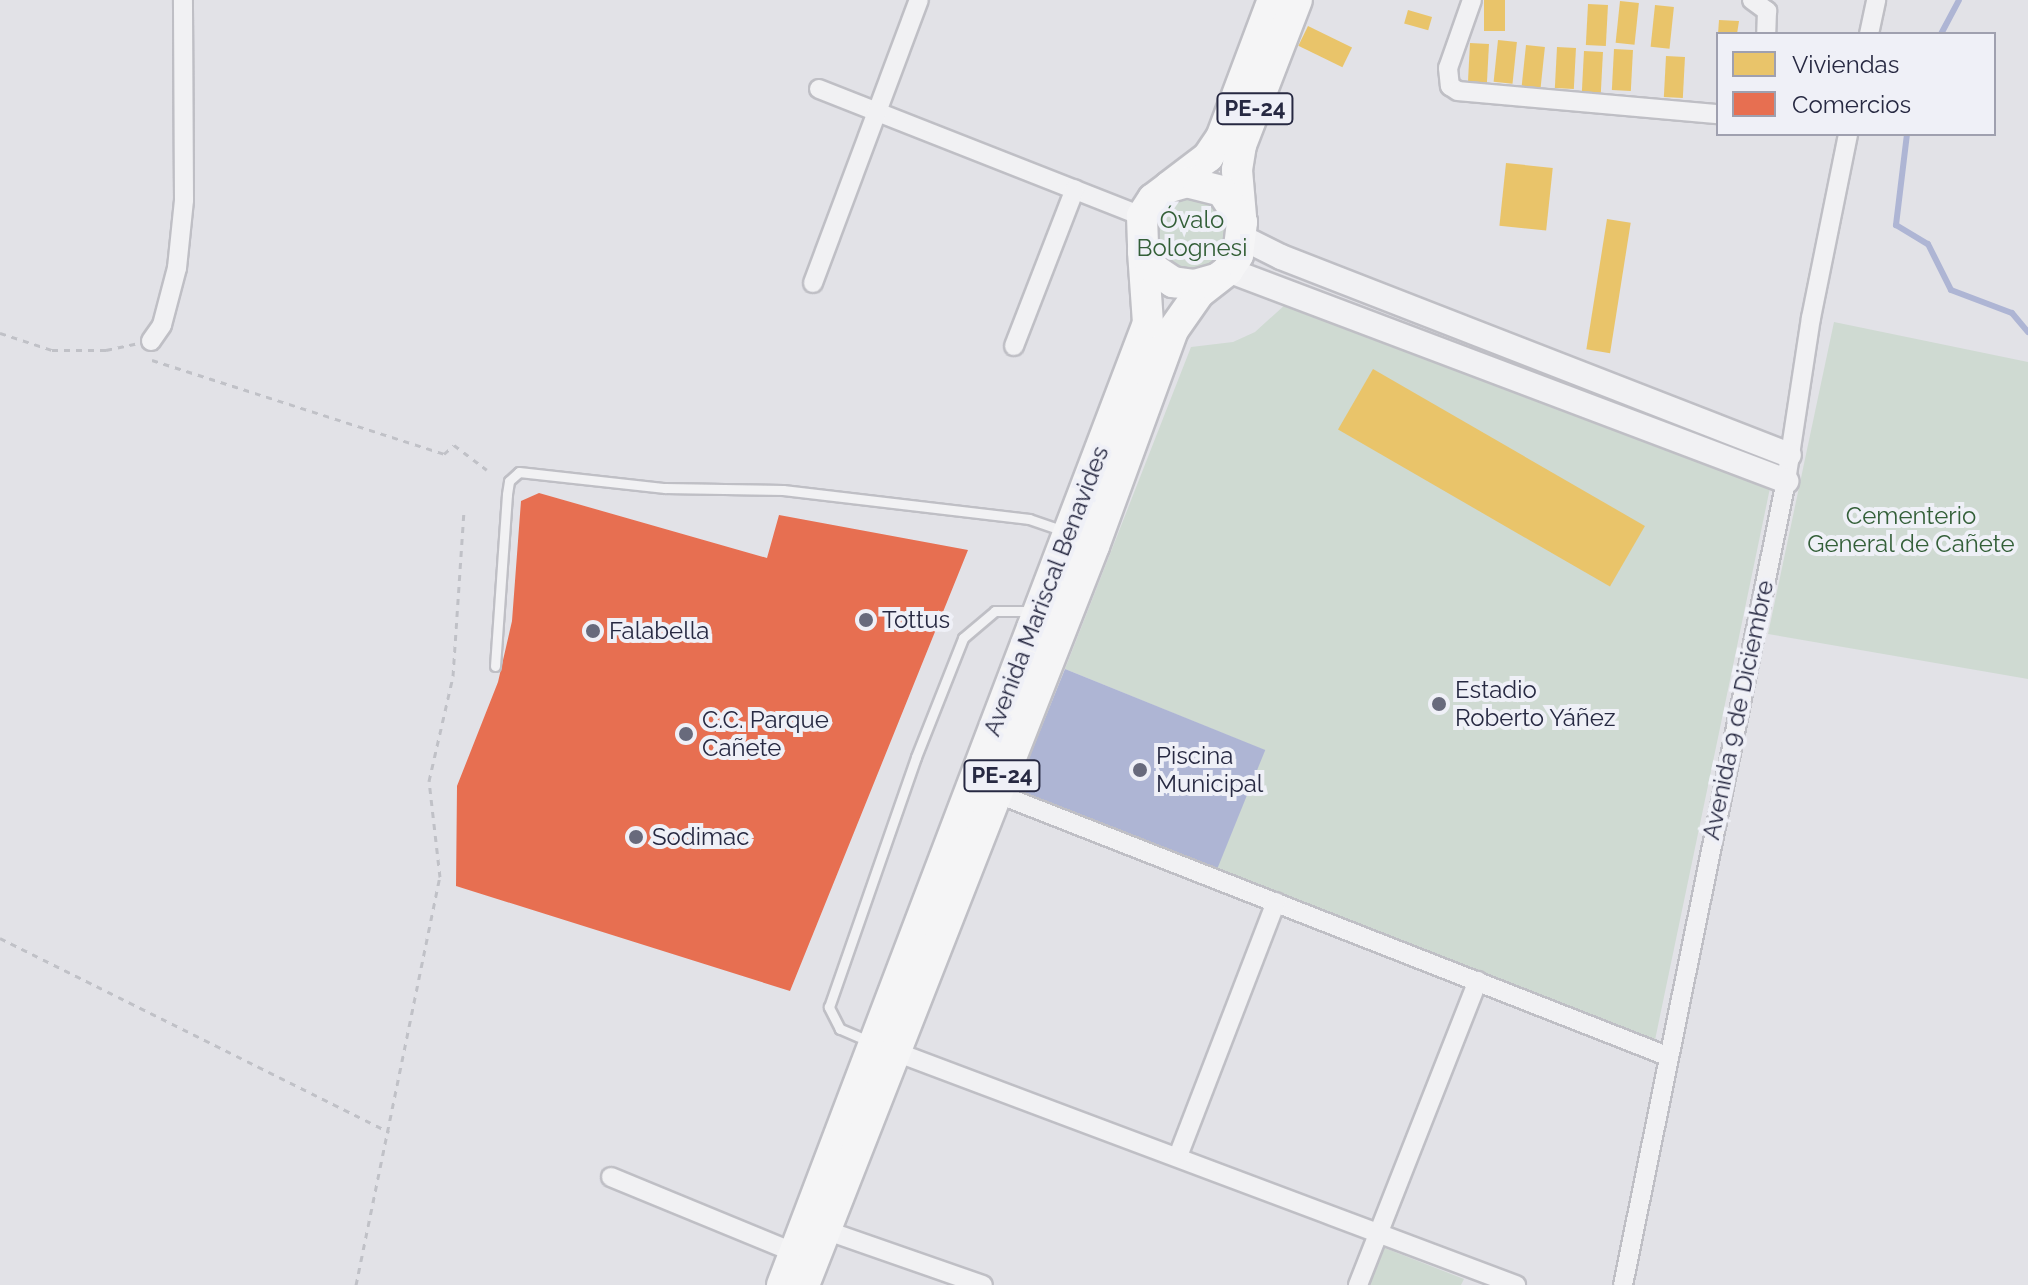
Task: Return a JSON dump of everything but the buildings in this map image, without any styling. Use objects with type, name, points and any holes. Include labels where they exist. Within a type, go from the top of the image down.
[{"type":"highway","name":"PE-24","points":[[1169,187],[1208,157],[1221,138],[1273,0]]},
{"type":"highway","name":"PE-24","points":[[1243,230],[1236,192],[1241,145],[1297,0]]},
{"type":"highway","points":[[1206,183],[1235,205],[1243,230],[1222,274],[1195,285],[1173,282],[1155,270],[1143,251],[1142,216],[1153,199],[1169,187],[1206,183]]},
{"type":"highway","name":"Avenida Mariscal Benavides","points":[[984,788],[1037,611],[1148,323],[1143,251]]},
{"type":"highway","name":"Avenida Mariscal Benavides","points":[[782,1285],[885,1047],[984,788],[1094,546],[1173,330],[1199,293],[1222,274]]},
{"type":"highway","name":"Avenida Mariscal Benavides","points":[[804,1285],[885,1047]]},
{"type":"street","points":[[151,341],[162,325],[177,268],[184,200],[183,0]]},
{"type":"street","points":[[813,283],[919,0]]},
{"type":"street","points":[[1472,0],[1448,68],[1450,86],[1458,91],[1716,114]]},
{"type":"street","points":[[1752,0],[1767,11],[1766,32]]},
{"type":"street","points":[[1869,32],[1876,0]]},
{"type":"street","points":[[819,89],[1142,216]]},
{"type":"street","name":"Avenida 9 de Diciembre","points":[[1623,1285],[1786,481],[1848,136]]},
{"type":"street","points":[[1014,346],[1075,189]]},
{"type":"street","points":[[1243,230],[1789,455]]},
{"type":"street","points":[[1222,274],[1273,282],[1786,481]]},
{"type":"street","points":[[984,788],[1667,1056]]},
{"type":"street","points":[[1178,1156],[1276,902]]},
{"type":"street","points":[[1358,1285],[1478,981]]},
{"type":"street","points":[[885,1047],[1378,1230],[1516,1285]]},
{"type":"street","points":[[611,1177],[795,1253]]},
{"type":"street","points":[[825,1230],[983,1285]]},
{"type":"lane","points":[[495,666],[507,494],[509,481],[519,472],[665,488],[783,490],[1029,519],[1094,546]]},
{"type":"lane","points":[[885,1047],[840,1029],[829,1007],[916,757],[963,638],[995,611],[1037,611]]},
{"type":"path","points":[[0,333],[52,350],[106,350],[151,341],[152,364],[444,454],[454,445],[487,470]]},
{"type":"path","points":[[356,1285],[440,877],[429,781],[453,676],[464,509]]},
{"type":"path","points":[[0,938],[389,1132]]},
{"type":"green space","name":"Óvalo Bolognesi","points":[[1191,196],[1206,199],[1218,207],[1226,219],[1229,234],[1226,249],[1218,261],[1206,269],[1191,272],[1176,269],[1164,261],[1156,249],[1153,234],[1156,219],[1164,207],[1176,199]]},
{"type":"green space","name":"Estadio Roberto Yáñez","points":[[1287,303],[1770,488],[1655,1040],[1216,868],[1264,750],[1065,669],[1191,347],[1233,342],[1255,332]]},
{"type":"green space","name":"Cementerio General de Cañete","points":[[1834,322],[2028,362],[2028,679],[1768,634]]},
{"type":"green space","points":[[1377,1245],[1464,1279],[1461,1285],[1361,1285]]},
{"type":"water","name":"Piscina Municipal","points":[[1065,669],[1265,750],[1216,871],[1016,790]]},
{"type":"waterway","points":[[1942,32],[1959,0]]},
{"type":"waterway","points":[[1907,136],[1896,225],[1928,244],[1951,290],[2012,313],[2028,332]]},
{"type":"place","name":"Tottus","points":[[866,620]]},
{"type":"place","name":"Falabella","points":[[593,631]]},
{"type":"place","name":"Estadio Roberto Yáñez","points":[[1439,704]]},
{"type":"place","name":"C.C. Parque Cañete","points":[[686,734]]},
{"type":"place","name":"Piscina Municipal","points":[[1140,770]]},
{"type":"place","name":"Sodimac","points":[[636,837]]}]
